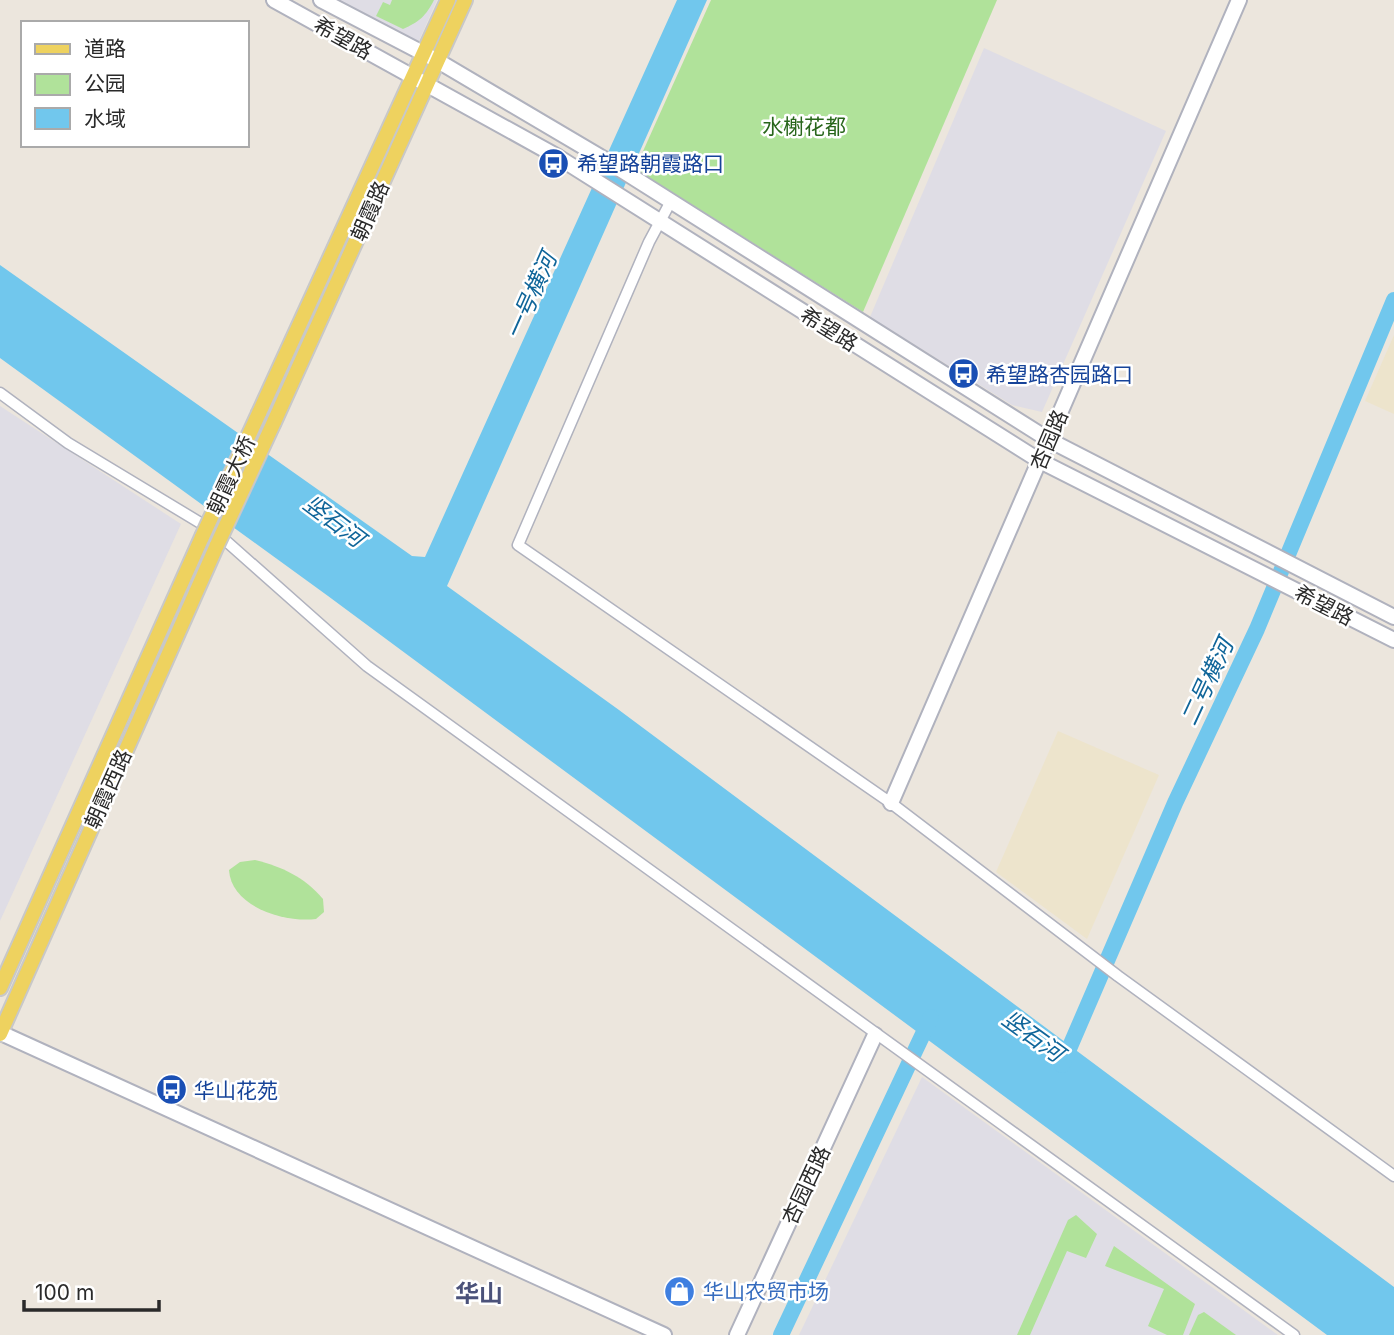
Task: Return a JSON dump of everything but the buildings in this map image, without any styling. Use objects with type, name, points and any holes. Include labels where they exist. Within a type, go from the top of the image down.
[{"type":"main road","name":"希望路","points":[[274,0],[558,157],[1040,461],[1394,640]]},
{"type":"main road","name":"希望路","points":[[321,0],[438,61],[635,177],[1049,440],[1394,617]]},
{"type":"main road","name":"朝霞路","points":[[259,413],[448,0]]},
{"type":"main road","name":"朝霞路","points":[[274,422],[465,0]]},
{"type":"main road","name":"杏园路","points":[[891,803],[1239,0]]},
{"type":"main road","name":"朝霞大桥","points":[[202,537],[259,413]]},
{"type":"main road","name":"朝霞大桥","points":[[218,545],[274,422]]},
{"type":"main road","name":"朝霞西路","points":[[0,988],[202,537]]},
{"type":"main road","name":"朝霞西路","points":[[0,1033],[218,545]]},
{"type":"main road","points":[[0,1033],[664,1335]]},
{"type":"main road","name":"杏园西路","points":[[737,1335],[875,1035]]},
{"type":"street","points":[[671,201],[659,222],[518,545],[891,803],[1118,976],[1394,1176]]},
{"type":"street","points":[[0,393],[68,443],[217,533],[367,666],[1294,1335]]},
{"type":"shaded area","points":[[338,0],[437,0],[418,43]]},
{"type":"shaded area","points":[[984,48],[1166,131],[1042,412],[1012,405],[870,317]]},
{"type":"shaded area","points":[[1394,335],[1394,414],[1365,401]]},
{"type":"shaded area","points":[[0,406],[181,524],[0,921]]},
{"type":"shaded area","points":[[1058,731],[1159,775],[1087,939],[996,872]]},
{"type":"shaded area","points":[[922,1077],[1278,1335],[799,1335]]},
{"type":"green space","points":[[392,0],[434,0],[421,18],[403,29],[376,16],[383,2],[390,5]]},
{"type":"green space","name":"水榭花都","points":[[711,0],[997,0],[863,312],[635,169]]},
{"type":"green space","points":[[255,860],[301,879],[323,899],[324,912],[316,919],[303,920],[275,915],[249,903],[232,883],[229,870],[240,862]]},
{"type":"green space","points":[[1076,1215],[1097,1234],[1086,1258],[1067,1251],[1030,1335],[1017,1335],[1068,1220]]},
{"type":"green space","points":[[1114,1246],[1195,1304],[1183,1335],[1167,1335],[1148,1326],[1164,1289],[1105,1266]]},
{"type":"green space","points":[[1204,1312],[1236,1335],[1189,1335],[1198,1315]]},
{"type":"water","name":"竖石河","points":[[677,0],[707,0],[447,586],[619,710],[1394,1287],[1394,1335],[1327,1335],[328,596],[0,358],[0,265],[412,556],[425,557]]},
{"type":"waterway","name":"二号横河","points":[[1062,1065],[1175,803],[1257,629],[1394,300]]},
{"type":"waterway","points":[[781,1335],[931,1017]]},
{"type":"place","name":"希望路朝霞路口","points":[[554,163]]},
{"type":"place","name":"希望路杏园路口","points":[[963,374]]},
{"type":"place","name":"华山花苑","points":[[171,1090]]},
{"type":"place","name":"华山农贸市场","points":[[680,1291]]},
{"type":"district","name":"华山","points":[[479,1293]]},
{"type":"water label","name":"一号横河","points":[[531,296]]}]
